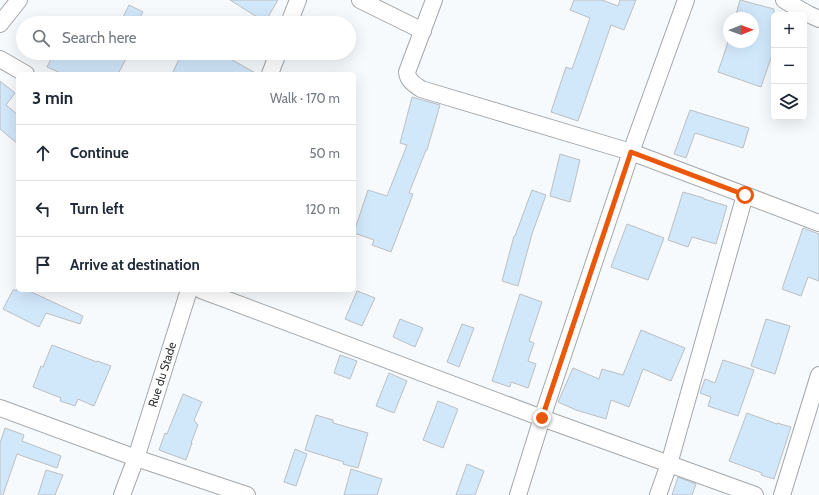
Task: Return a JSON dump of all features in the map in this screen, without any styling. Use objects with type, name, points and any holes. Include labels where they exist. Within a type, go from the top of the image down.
[{"type":"street","points":[[0,24],[19,0]]},
{"type":"street","points":[[292,16],[298,0]]},
{"type":"street","points":[[360,0],[423,31]]},
{"type":"street","points":[[434,0],[407,72],[408,78],[421,88],[631,152],[819,223]]},
{"type":"street","points":[[518,495],[542,418],[631,152],[686,0]]},
{"type":"street","points":[[784,0],[819,19]]},
{"type":"street","points":[[0,59],[23,72]]},
{"type":"street","points":[[271,72],[275,60]]},
{"type":"street","points":[[658,495],[669,464],[745,195]]},
{"type":"street","name":"Rue du Stade","points":[[122,495],[136,458],[188,292]]},
{"type":"street","points":[[206,292],[542,418],[755,495]]},
{"type":"street","points":[[782,495],[819,375]]},
{"type":"street","points":[[0,408],[136,458],[247,495]]},
{"type":"building","points":[[230,0],[278,0],[269,16],[255,16]]},
{"type":"building","points":[[574,0],[602,0],[618,6],[620,0],[636,0],[624,30],[611,25],[578,121],[551,112],[566,67],[572,69],[590,18],[570,10]]},
{"type":"building","points":[[740,0],[774,9],[774,12],[771,12],[771,58],[761,87],[718,72],[726,48],[759,48],[759,12],[737,12]]},
{"type":"building","points":[[129,5],[143,12],[141,16],[124,16]]},
{"type":"building","points":[[50,60],[125,60],[119,72],[58,72],[47,67]]},
{"type":"building","points":[[179,60],[232,60],[253,72],[173,72]]},
{"type":"building","points":[[0,81],[15,93],[6,105],[16,113],[16,142],[0,129]]},
{"type":"building","points":[[412,97],[440,105],[427,150],[409,193],[413,194],[391,252],[372,245],[374,240],[356,234],[356,226],[368,190],[387,196],[407,145],[400,143]]},
{"type":"building","points":[[690,110],[749,128],[743,148],[695,133],[686,158],[674,154]]},
{"type":"building","points":[[560,154],[580,160],[570,202],[550,196]]},
{"type":"building","points":[[532,190],[546,195],[532,234],[518,286],[502,281],[514,236]]},
{"type":"building","points":[[683,192],[727,206],[716,244],[692,237],[688,247],[668,240]]},
{"type":"building","points":[[627,224],[664,238],[648,280],[611,267]]},
{"type":"building","points":[[803,228],[819,234],[819,281],[808,277],[801,296],[782,289]]},
{"type":"building","points":[[13,290],[16,290],[16,292],[31,292],[83,316],[80,324],[46,313],[39,327],[3,309]]},
{"type":"building","points":[[357,291],[375,298],[362,326],[345,319]]},
{"type":"building","points":[[520,294],[542,302],[529,341],[534,343],[528,361],[536,364],[528,388],[511,382],[510,387],[492,381]]},
{"type":"building","points":[[400,319],[423,328],[415,347],[393,337]]},
{"type":"building","points":[[766,319],[790,326],[775,374],[751,366]]},
{"type":"building","points":[[462,324],[474,328],[459,367],[447,362]]},
{"type":"building","points":[[641,330],[685,348],[671,381],[643,369],[629,407],[611,400],[606,419],[576,410],[558,402],[573,368],[599,379],[602,369],[623,375]]},
{"type":"building","points":[[52,345],[111,366],[94,406],[78,399],[75,406],[60,401],[61,398],[33,387],[41,366],[43,367]]},
{"type":"building","points":[[340,355],[357,361],[350,379],[334,373]]},
{"type":"building","points":[[723,360],[754,370],[738,416],[708,406],[711,397],[700,393],[705,379],[715,383]]},
{"type":"building","points":[[389,373],[407,381],[394,413],[376,406]]},
{"type":"building","points":[[183,394],[202,402],[194,420],[198,425],[186,460],[159,450]]},
{"type":"building","points":[[438,401],[458,409],[443,448],[423,440]]},
{"type":"building","points":[[747,413],[777,424],[791,427],[774,479],[729,461]]},
{"type":"building","points":[[316,415],[333,420],[333,423],[368,433],[358,468],[305,450]]},
{"type":"building","points":[[5,428],[24,435],[22,441],[61,456],[57,468],[17,454],[3,495],[0,495],[0,443]]},
{"type":"building","points":[[295,449],[307,454],[296,486],[284,482]]},
{"type":"building","points":[[467,464],[484,471],[475,495],[456,495]]},
{"type":"building","points":[[351,469],[382,479],[377,495],[344,495]]},
{"type":"building","points":[[46,470],[63,475],[55,495],[38,495]]},
{"type":"building","points":[[678,477],[696,484],[692,495],[672,495]]},
{"type":"route","points":[[542,418],[631,152],[745,195]]}]
